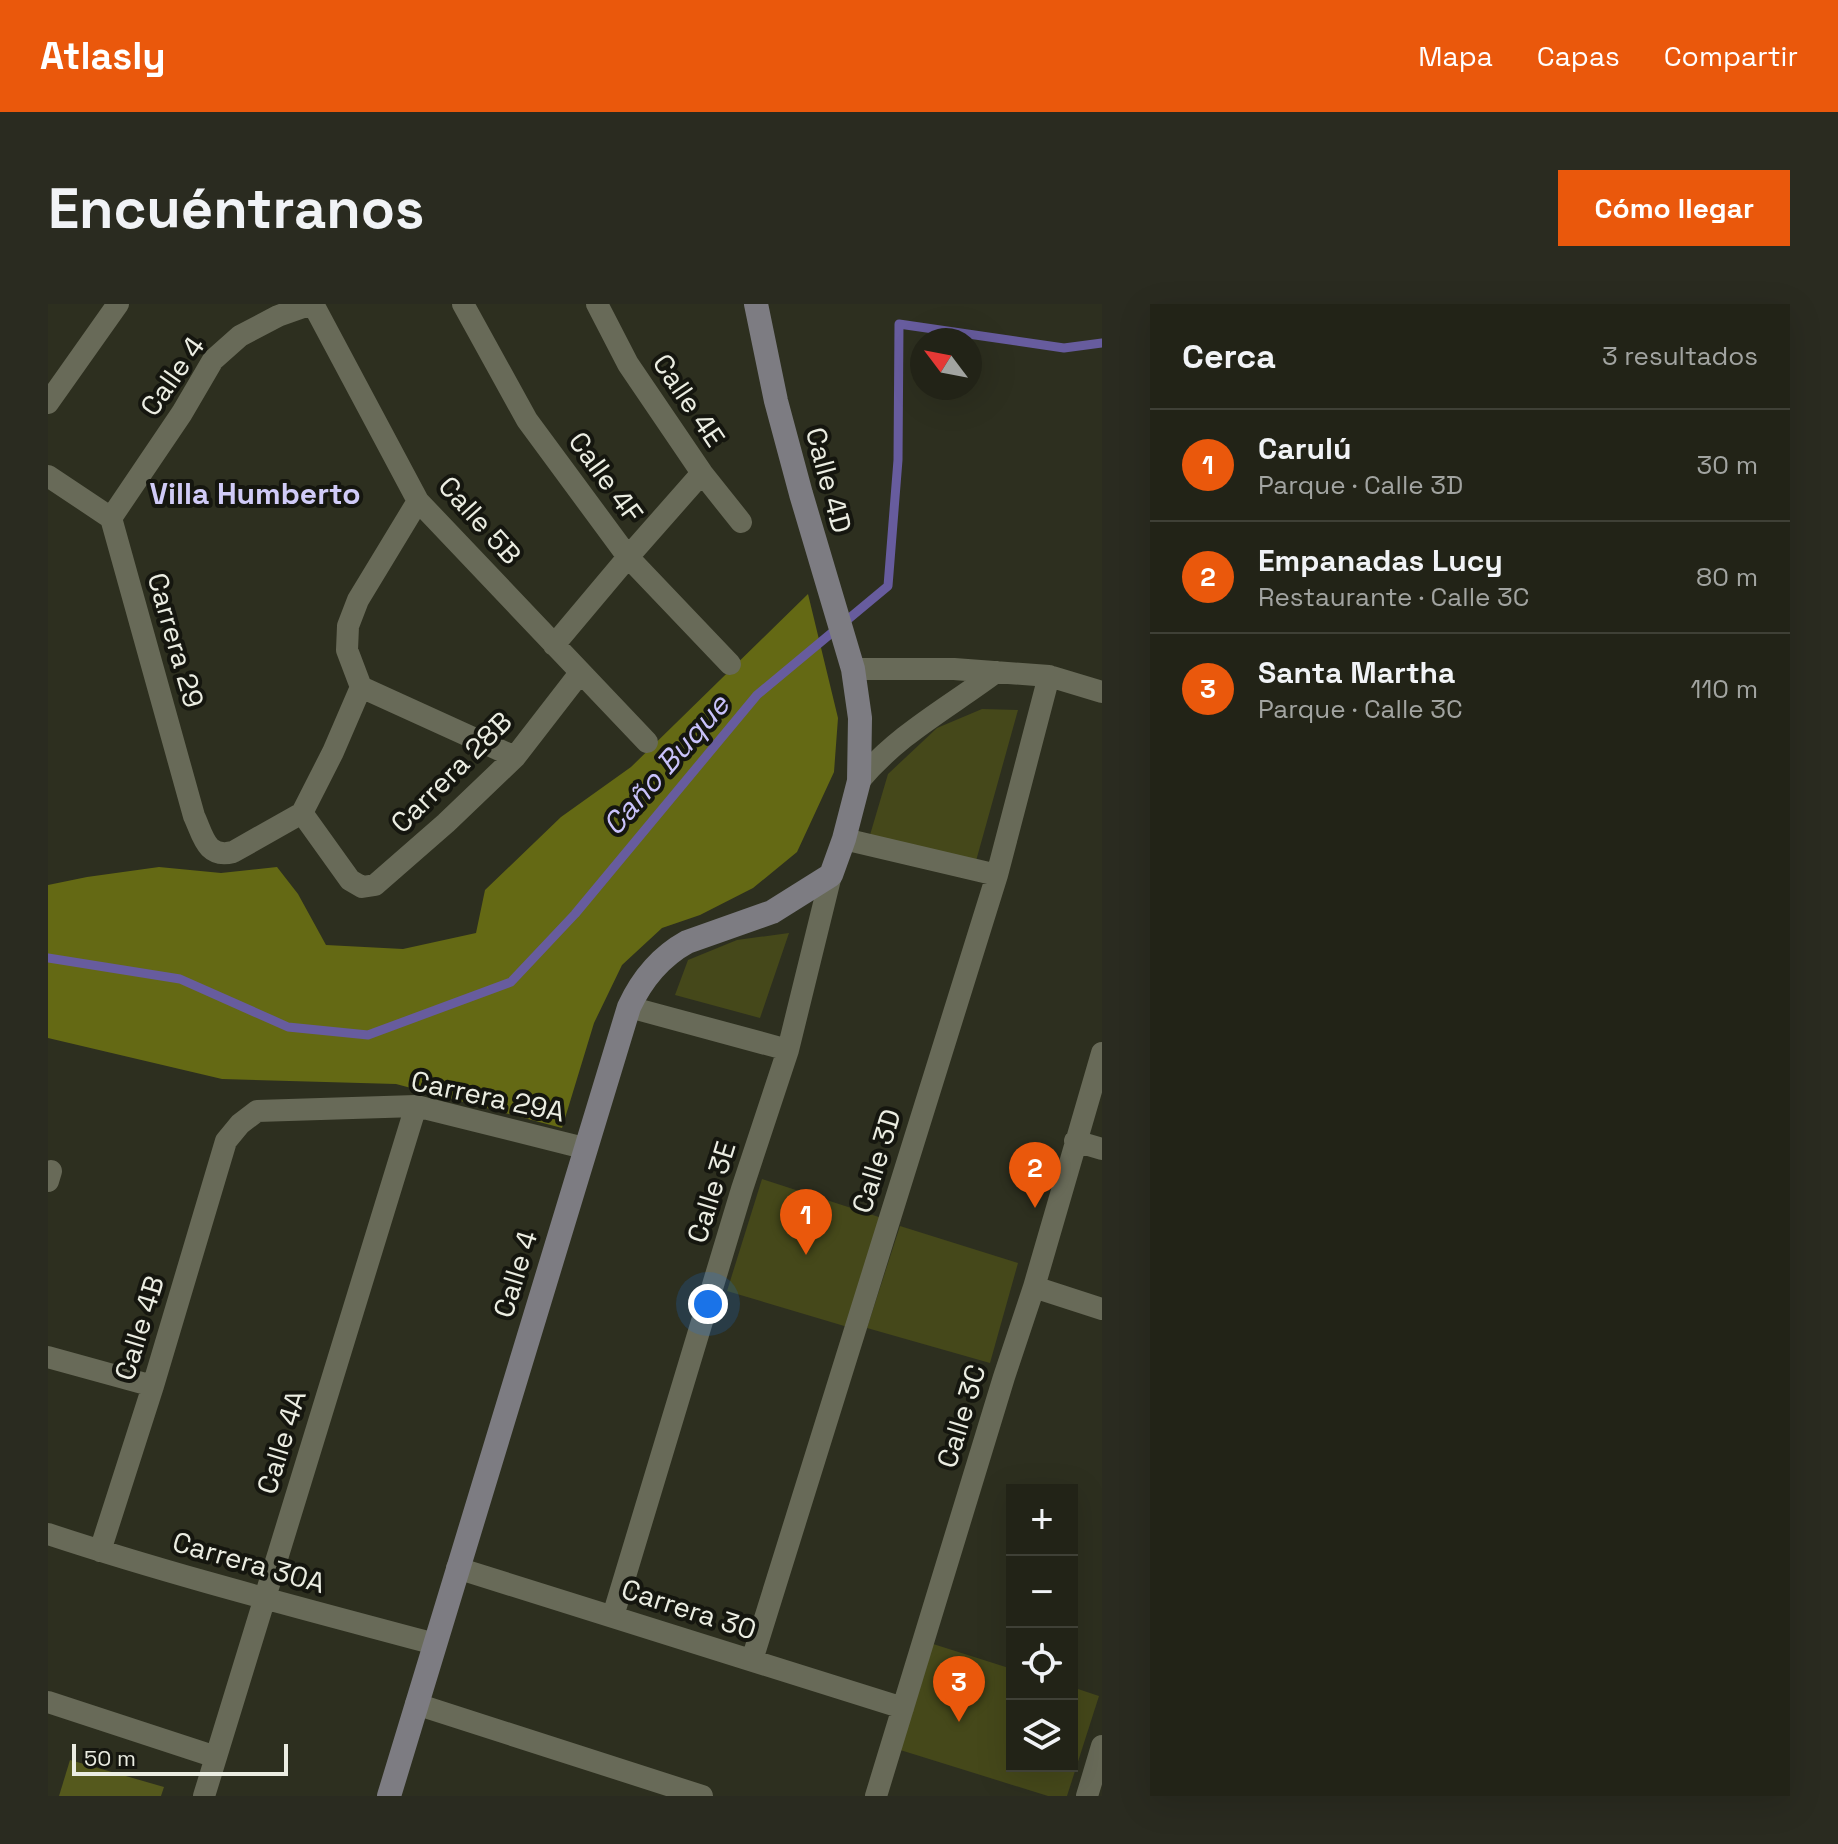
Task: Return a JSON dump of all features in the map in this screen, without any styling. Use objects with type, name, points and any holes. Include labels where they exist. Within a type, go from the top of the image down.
[{"type":"street","points":[[48,403],[118,304]]},
{"type":"street","name":"Calle 5B","points":[[313,304],[418,501],[647,742]]},
{"type":"street","name":"Calle 4","points":[[111,518],[182,413],[213,360],[240,336],[278,316],[313,304]]},
{"type":"street","name":"Calle 4F","points":[[463,304],[527,420],[628,557],[730,664]]},
{"type":"street","name":"Calle 4E","points":[[597,304],[628,364],[702,473],[741,522]]},
{"type":"street","name":"Calle 4D","points":[[756,304],[780,414],[850,660]]},
{"type":"street","points":[[554,645],[702,473]]},
{"type":"street","points":[[48,476],[111,518]]},
{"type":"street","points":[[302,813],[361,687],[347,650],[348,626],[358,600],[418,501]]},
{"type":"street","name":"Carrera 29","points":[[111,518],[194,816],[210,849],[217,853],[233,852],[302,813]]},
{"type":"street","points":[[831,875],[859,781],[860,718],[850,660],[1049,676],[1102,692]]},
{"type":"street","points":[[859,781],[897,742],[996,672]]},
{"type":"street","name":"Carrera 28B","points":[[302,813],[350,880],[362,887],[375,885],[515,757],[580,673]]},
{"type":"street","name":"Calle 3D","points":[[752,1660],[997,875],[1049,676]]},
{"type":"street","points":[[361,687],[515,757]]},
{"type":"street","points":[[844,839],[997,875]]},
{"type":"street","name":"Calle 4","points":[[389,1796],[629,1007],[646,977],[674,949],[772,912],[831,875]]},
{"type":"street","name":"Calle 3E","points":[[613,1616],[742,1189],[788,1050],[831,875]]},
{"type":"street","points":[[629,1007],[788,1050]]},
{"type":"street","name":"Calle 3C","points":[[876,1796],[1034,1287],[1102,1053]]},
{"type":"street","name":"Carrera 29A","points":[[240,1124],[257,1111],[416,1106],[584,1148]]},
{"type":"street","name":"Calle 4A","points":[[204,1796],[416,1106]]},
{"type":"street","name":"Calle 4B","points":[[100,1551],[226,1141],[240,1124]]},
{"type":"street","points":[[1075,1141],[1102,1149]]},
{"type":"street","points":[[1034,1287],[1102,1309]]},
{"type":"street","points":[[48,1357],[153,1386]]},
{"type":"street","name":"Carrera 30A","points":[[48,1534],[264,1598],[435,1644]]},
{"type":"street","name":"Carrera 30","points":[[457,1568],[903,1708]]},
{"type":"street","points":[[48,1702],[216,1757]]},
{"type":"street","points":[[416,1704],[702,1796]]},
{"type":"street","points":[[1087,1796],[1102,1746]]},
{"type":"green space","points":[[982,709],[1018,710],[976,861],[870,835],[888,774],[937,728]]},
{"type":"green space","points":[[789,933],[760,1018],[675,995],[688,960],[737,940]]},
{"type":"green space","points":[[762,1179],[885,1219],[851,1328],[727,1291]]},
{"type":"green space","points":[[900,1226],[1018,1263],[990,1363],[867,1328]]},
{"type":"green space","points":[[930,1643],[1006,1667],[1006,1772],[1075,1772],[1067,1796],[1048,1796],[897,1749]]},
{"type":"green space","points":[[1078,1689],[1099,1696],[1078,1762]]},
{"type":"shaded area","points":[[808,594],[838,718],[834,772],[797,852],[753,888],[700,915],[662,928],[622,965],[594,1023],[562,1128],[396,1084],[222,1079],[48,1038],[48,885],[159,867],[221,873],[277,867],[298,894],[326,945],[403,949],[476,933],[485,890],[561,817],[631,767]]},
{"type":"building","points":[[70,1760],[164,1787],[161,1796],[59,1796]]},
{"type":"waterway","name":"Caño Buque","points":[[48,958],[180,979],[288,1027],[368,1035],[511,982],[575,914],[757,695],[888,586],[898,460],[899,324],[1064,348],[1102,343]]},
{"type":"place","name":"Empanadas Lucy","points":[[1035,1208]]},
{"type":"place","name":"Carulú","points":[[806,1255]]},
{"type":"place","name":"Santa Martha","points":[[959,1722]]},
{"type":"district","name":"Villa Humberto","points":[[255,494]]}]
